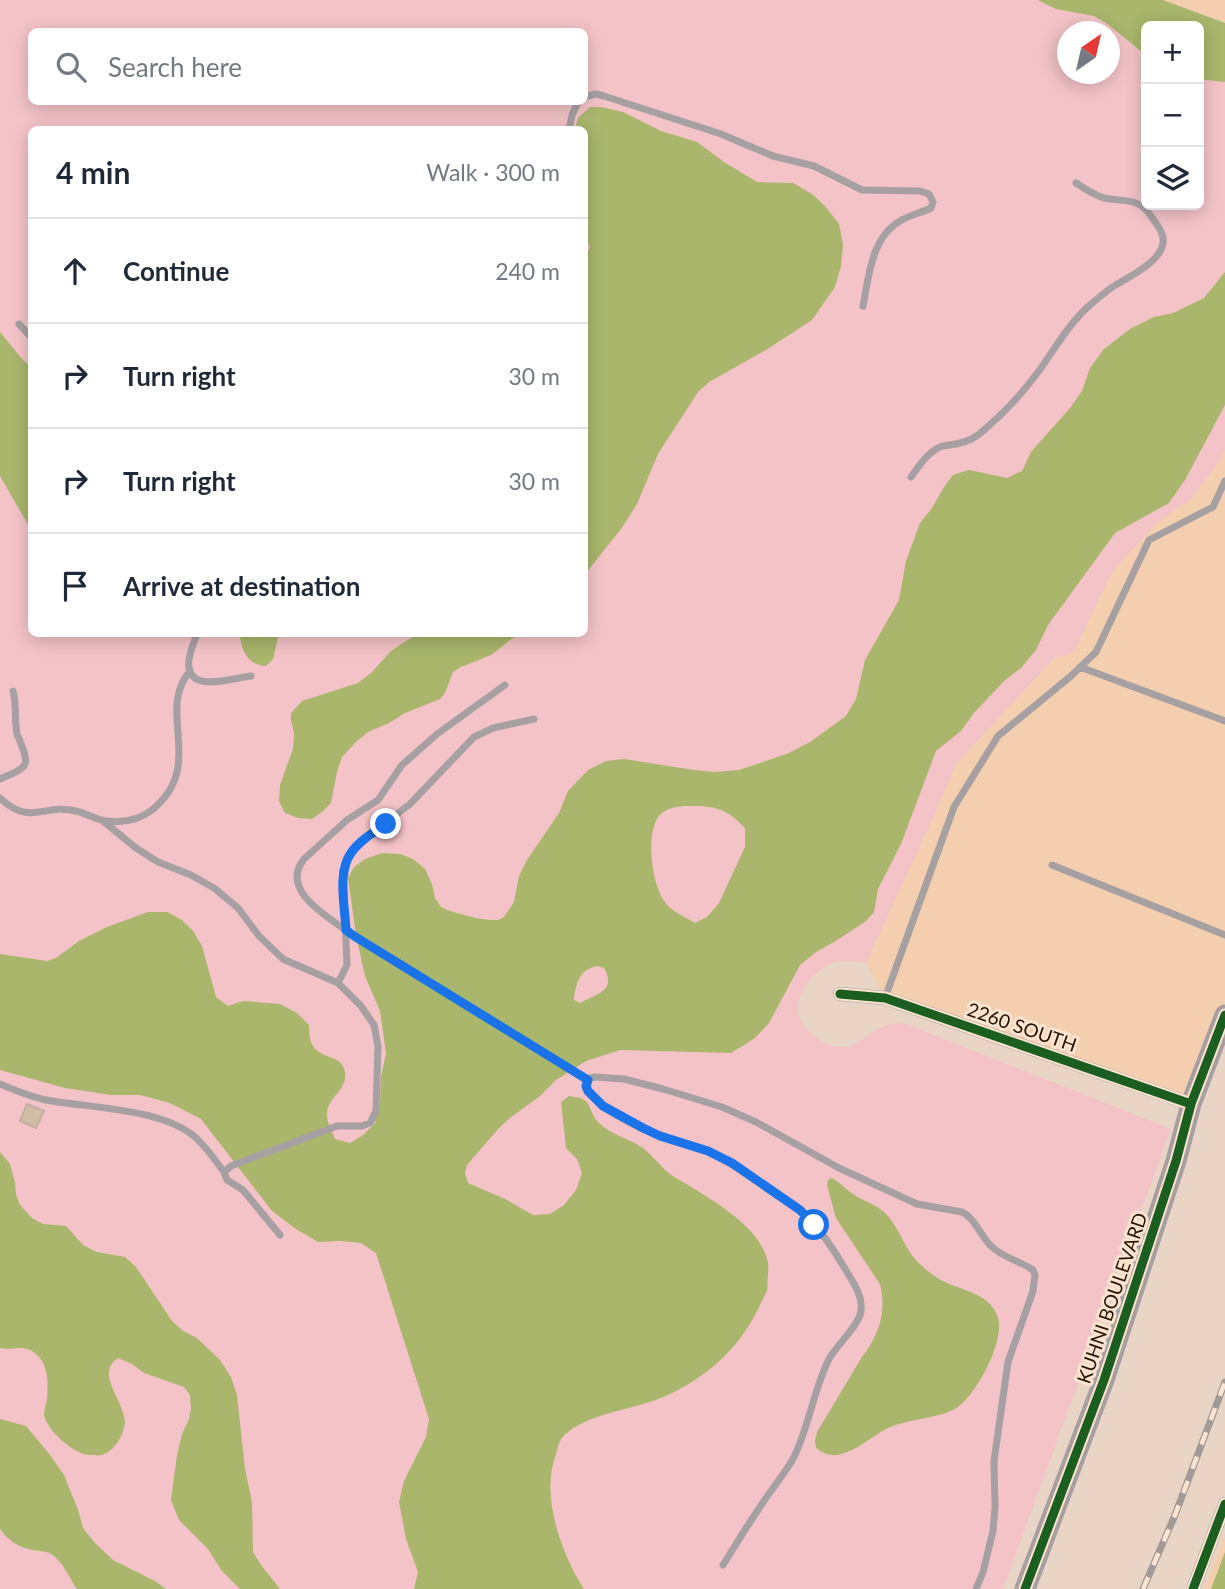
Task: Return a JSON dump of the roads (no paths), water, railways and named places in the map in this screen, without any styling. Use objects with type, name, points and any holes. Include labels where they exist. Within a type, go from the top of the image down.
[{"type":"street","name":"2260 SOUTH","points":[[840,994],[885,998],[1191,1104]]},
{"type":"street","name":"KUHNI BOULEVARD","points":[[1025,1589],[1104,1380],[1176,1161],[1191,1104],[1225,1015]]},
{"type":"street","points":[[1193,1589],[1225,1504]]},
{"type":"lane","points":[[588,96],[604,96],[720,134],[773,156],[814,166],[863,190],[915,191],[929,194],[933,202],[931,208],[898,222],[879,242],[863,306]]},
{"type":"lane","points":[[570,126],[577,105]]},
{"type":"lane","points":[[911,477],[932,452],[943,446],[969,440],[981,433],[1015,401],[1088,306],[1157,257],[1161,251],[1163,236],[1158,225],[1141,205],[1132,201],[1104,198],[1076,183]]},
{"type":"lane","points":[[19,324],[28,334]]},
{"type":"lane","points":[[885,998],[954,807],[998,736],[1096,652],[1149,540],[1213,507],[1225,481]]},
{"type":"lane","points":[[196,637],[188,663],[196,679],[209,682],[251,676]]},
{"type":"lane","points":[[1080,667],[1225,721]]},
{"type":"lane","points":[[0,799],[14,810],[23,813],[74,810],[103,821],[125,822],[149,812],[160,803],[175,782],[180,754],[178,700],[181,685],[190,671]]},
{"type":"lane","points":[[505,685],[437,734],[402,765],[378,800],[347,820],[304,859],[298,866],[296,880],[310,901],[332,921],[588,1080]]},
{"type":"lane","points":[[0,779],[22,768],[26,760],[17,732],[12,691]]},
{"type":"lane","points":[[338,983],[347,965],[343,870],[351,852],[410,804],[474,737],[493,728],[534,719]]},
{"type":"lane","points":[[103,821],[158,862],[191,875],[214,888],[238,908],[259,936],[283,959],[338,983],[374,1025],[379,1046],[376,1111],[373,1119],[362,1126],[337,1126],[231,1166],[224,1172]]},
{"type":"lane","points":[[121,836],[125,822]]},
{"type":"lane","points":[[1052,865],[1225,935]]},
{"type":"lane","points":[[723,1565],[793,1458],[828,1361],[860,1316],[862,1309],[859,1293],[842,1264],[800,1210],[732,1163],[708,1151],[660,1136],[610,1111],[588,1091],[588,1080],[594,1077],[624,1079],[722,1107],[757,1122],[839,1168],[917,1204],[962,1212],[968,1215],[993,1248],[1033,1270],[1033,1291],[1009,1362],[995,1461],[993,1531],[976,1589]]},
{"type":"lane","points":[[0,1084],[44,1100],[148,1116],[180,1127],[196,1138],[224,1172],[227,1180],[243,1190],[280,1235]]},
{"type":"railway","points":[[1143,1589],[1175,1515],[1225,1382]]}]
